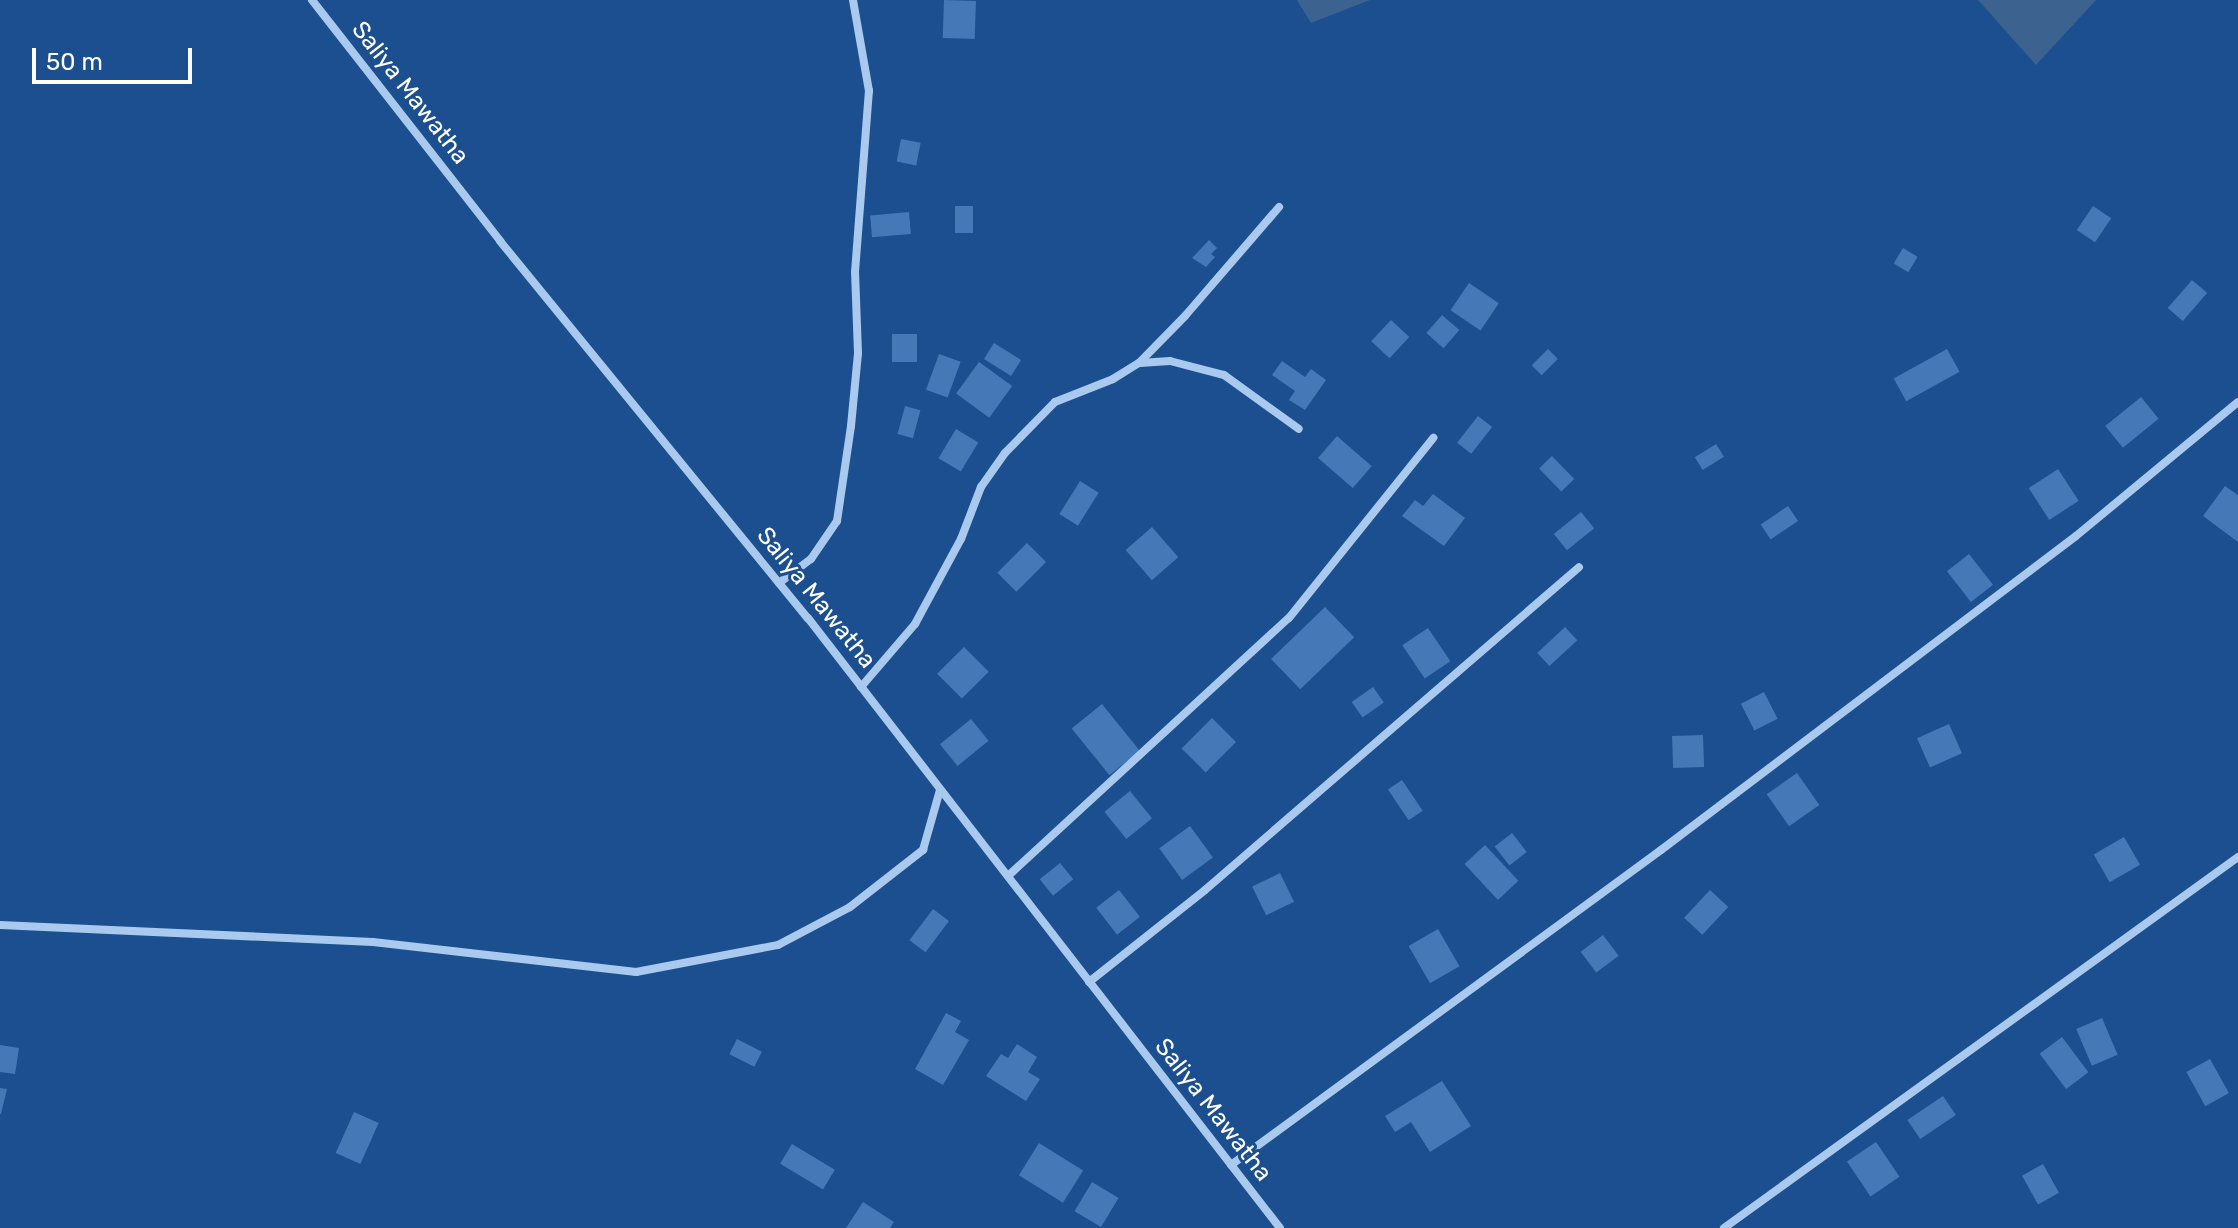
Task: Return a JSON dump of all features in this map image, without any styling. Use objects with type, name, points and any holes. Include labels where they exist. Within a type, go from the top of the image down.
[{"type":"street","name":"Saliya Mawatha","points":[[312,0],[500,241],[861,687],[1280,1228]]},
{"type":"street","points":[[779,583],[811,559],[837,521],[851,426],[858,353],[855,272],[869,91],[853,0]]},
{"type":"street","points":[[861,687],[915,624],[961,539],[981,487],[1005,453],[1055,402],[1113,379],[1139,363],[1185,316],[1279,207]]},
{"type":"street","points":[[1139,363],[1170,361],[1224,375],[1299,429]]},
{"type":"street","points":[[1231,1165],[1661,850],[2063,545],[2238,402]]},
{"type":"street","points":[[1008,876],[1289,618],[1433,438]]},
{"type":"street","points":[[1089,982],[1205,890],[1579,567]]},
{"type":"street","points":[[0,925],[373,942],[636,972],[778,945],[850,907],[923,850],[940,790]]},
{"type":"street","points":[[1724,1228],[2238,857]]},
{"type":"water","points":[[1297,0],[1370,0],[1311,23]]},
{"type":"water","points":[[1978,0],[2096,0],[2036,65]]},
{"type":"building","points":[[944,0],[976,1],[975,39],[943,38]]},
{"type":"building","points":[[901,139],[921,143],[916,165],[897,162]]},
{"type":"building","points":[[955,206],[973,206],[973,233],[955,233]]},
{"type":"building","points":[[2093,206],[2111,218],[2095,242],[2077,230]]},
{"type":"building","points":[[909,212],[911,234],[872,237],[870,215]]},
{"type":"building","points":[[1209,240],[1217,248],[1211,254],[1215,257],[1206,267],[1192,258]]},
{"type":"building","points":[[1903,248],[1918,257],[1908,272],[1894,263]]},
{"type":"building","points":[[2192,280],[2207,293],[2183,321],[2168,308]]},
{"type":"building","points":[[1469,283],[1499,303],[1480,330],[1451,310]]},
{"type":"building","points":[[1442,315],[1459,330],[1444,348],[1426,333]]},
{"type":"building","points":[[1391,320],[1409,337],[1390,358],[1371,341]]},
{"type":"building","points":[[892,334],[917,334],[917,362],[892,362]]},
{"type":"building","points":[[994,343],[1021,360],[1011,376],[984,359]]},
{"type":"building","points":[[1548,349],[1558,359],[1542,375],[1532,365]]},
{"type":"building","points":[[1947,349],[1960,372],[1906,401],[1894,379]]},
{"type":"building","points":[[939,354],[961,362],[948,398],[926,390]]},
{"type":"building","points":[[1282,361],[1305,377],[1311,369],[1326,380],[1305,410],[1289,400],[1295,391],[1272,375]]},
{"type":"building","points":[[979,362],[1012,386],[989,418],[956,394]]},
{"type":"building","points":[[2141,397],[2159,419],[2123,448],[2105,426]]},
{"type":"building","points":[[905,406],[920,410],[913,438],[897,434]]},
{"type":"building","points":[[1478,416],[1492,427],[1471,454],[1457,443]]},
{"type":"building","points":[[956,429],[978,442],[961,472],[938,458]]},
{"type":"building","points":[[1337,436],[1372,466],[1353,488],[1318,458]]},
{"type":"building","points":[[1716,444],[1724,457],[1703,470],[1695,457]]},
{"type":"building","points":[[1552,456],[1574,479],[1561,492],[1539,469]]},
{"type":"building","points":[[2058,469],[2079,501],[2049,520],[2029,488]]},
{"type":"building","points":[[1080,481],[1099,493],[1078,526],[1059,514]]},
{"type":"building","points":[[2225,486],[2238,495],[2238,542],[2203,516]]},
{"type":"building","points":[[1433,494],[1465,518],[1444,546],[1402,516],[1415,500],[1423,506]]},
{"type":"building","points":[[1788,506],[1798,521],[1771,539],[1761,524]]},
{"type":"building","points":[[1581,512],[1594,528],[1567,550],[1554,534]]},
{"type":"building","points":[[1152,527],[1178,557],[1152,580],[1126,550]]},
{"type":"building","points":[[1027,543],[1046,562],[1016,592],[997,573]]},
{"type":"building","points":[[1969,554],[1993,585],[1971,602],[1947,571]]},
{"type":"building","points":[[1325,607],[1354,637],[1300,689],[1271,659]]},
{"type":"building","points":[[1565,627],[1577,640],[1549,666],[1537,653]]},
{"type":"building","points":[[1428,628],[1450,661],[1425,678],[1402,645]]},
{"type":"building","points":[[964,647],[989,672],[962,699],[937,674]]},
{"type":"building","points":[[1373,687],[1384,703],[1363,717],[1352,702]]},
{"type":"building","points":[[1764,692],[1778,719],[1754,731],[1741,704]]},
{"type":"building","points":[[1102,704],[1140,751],[1109,775],[1072,729]]},
{"type":"building","points":[[1212,718],[1236,742],[1206,772],[1182,748]]},
{"type":"building","points":[[971,719],[989,741],[958,766],[940,744]]},
{"type":"building","points":[[1949,724],[1962,753],[1930,767],[1917,738]]},
{"type":"building","points":[[1703,735],[1704,767],[1673,768],[1672,736]]},
{"type":"building","points":[[1797,773],[1819,805],[1789,826],[1767,794]]},
{"type":"building","points":[[1402,780],[1423,811],[1409,820],[1388,790]]},
{"type":"building","points":[[1130,791],[1152,818],[1126,839],[1104,812]]},
{"type":"building","points":[[1190,826],[1213,858],[1182,880],[1159,848]]},
{"type":"building","points":[[1512,833],[1527,852],[1509,865],[1495,847]]},
{"type":"building","points":[[2124,837],[2140,865],[2110,882],[2094,854]]},
{"type":"building","points":[[1485,845],[1518,881],[1498,900],[1465,864]]},
{"type":"building","points":[[1060,863],[1073,879],[1053,896],[1040,879]]},
{"type":"building","points":[[1280,873],[1294,902],[1266,915],[1252,887]]},
{"type":"building","points":[[1119,890],[1140,917],[1117,935],[1096,908]]},
{"type":"building","points":[[1710,890],[1728,907],[1702,935],[1684,918]]},
{"type":"building","points":[[933,909],[949,921],[926,952],[910,940]]},
{"type":"building","points":[[1438,929],[1460,966],[1430,983],[1409,946]]},
{"type":"building","points":[[1603,935],[1619,956],[1596,973],[1581,952]]},
{"type":"building","points":[[946,1013],[961,1021],[955,1032],[969,1040],[943,1085],[915,1069]]},
{"type":"building","points":[[2102,1018],[2118,1055],[2092,1066],[2076,1029]]},
{"type":"building","points":[[2062,1037],[2088,1072],[2066,1089],[2040,1054]]},
{"type":"building","points":[[737,1039],[762,1052],[754,1067],[729,1054]]},
{"type":"building","points":[[1017,1044],[1037,1057],[1028,1072],[1040,1079],[1026,1101],[986,1076],[1001,1054],[1008,1058]]},
{"type":"building","points":[[0,1045],[19,1048],[15,1074],[0,1072]]},
{"type":"building","points":[[2210,1059],[2229,1093],[2205,1106],[2186,1072]]},
{"type":"building","points":[[1442,1081],[1471,1126],[1430,1152],[1411,1122],[1395,1132],[1385,1116]]},
{"type":"building","points":[[0,1088],[7,1089],[1,1114],[0,1114]]},
{"type":"building","points":[[1943,1096],[1956,1115],[1920,1139],[1907,1120]]},
{"type":"building","points":[[354,1112],[379,1123],[360,1164],[336,1153]]},
{"type":"building","points":[[1876,1142],[1899,1177],[1870,1196],[1847,1162]]},
{"type":"building","points":[[1039,1143],[1083,1171],[1063,1203],[1019,1175]]},
{"type":"building","points":[[792,1144],[835,1170],[823,1189],[780,1164]]},
{"type":"building","points":[[2043,1164],[2059,1193],[2038,1204],[2022,1176]]},
{"type":"building","points":[[1092,1182],[1119,1198],[1101,1227],[1074,1211]]},
{"type":"building","points":[[863,1202],[894,1222],[890,1228],[846,1228]]}]
